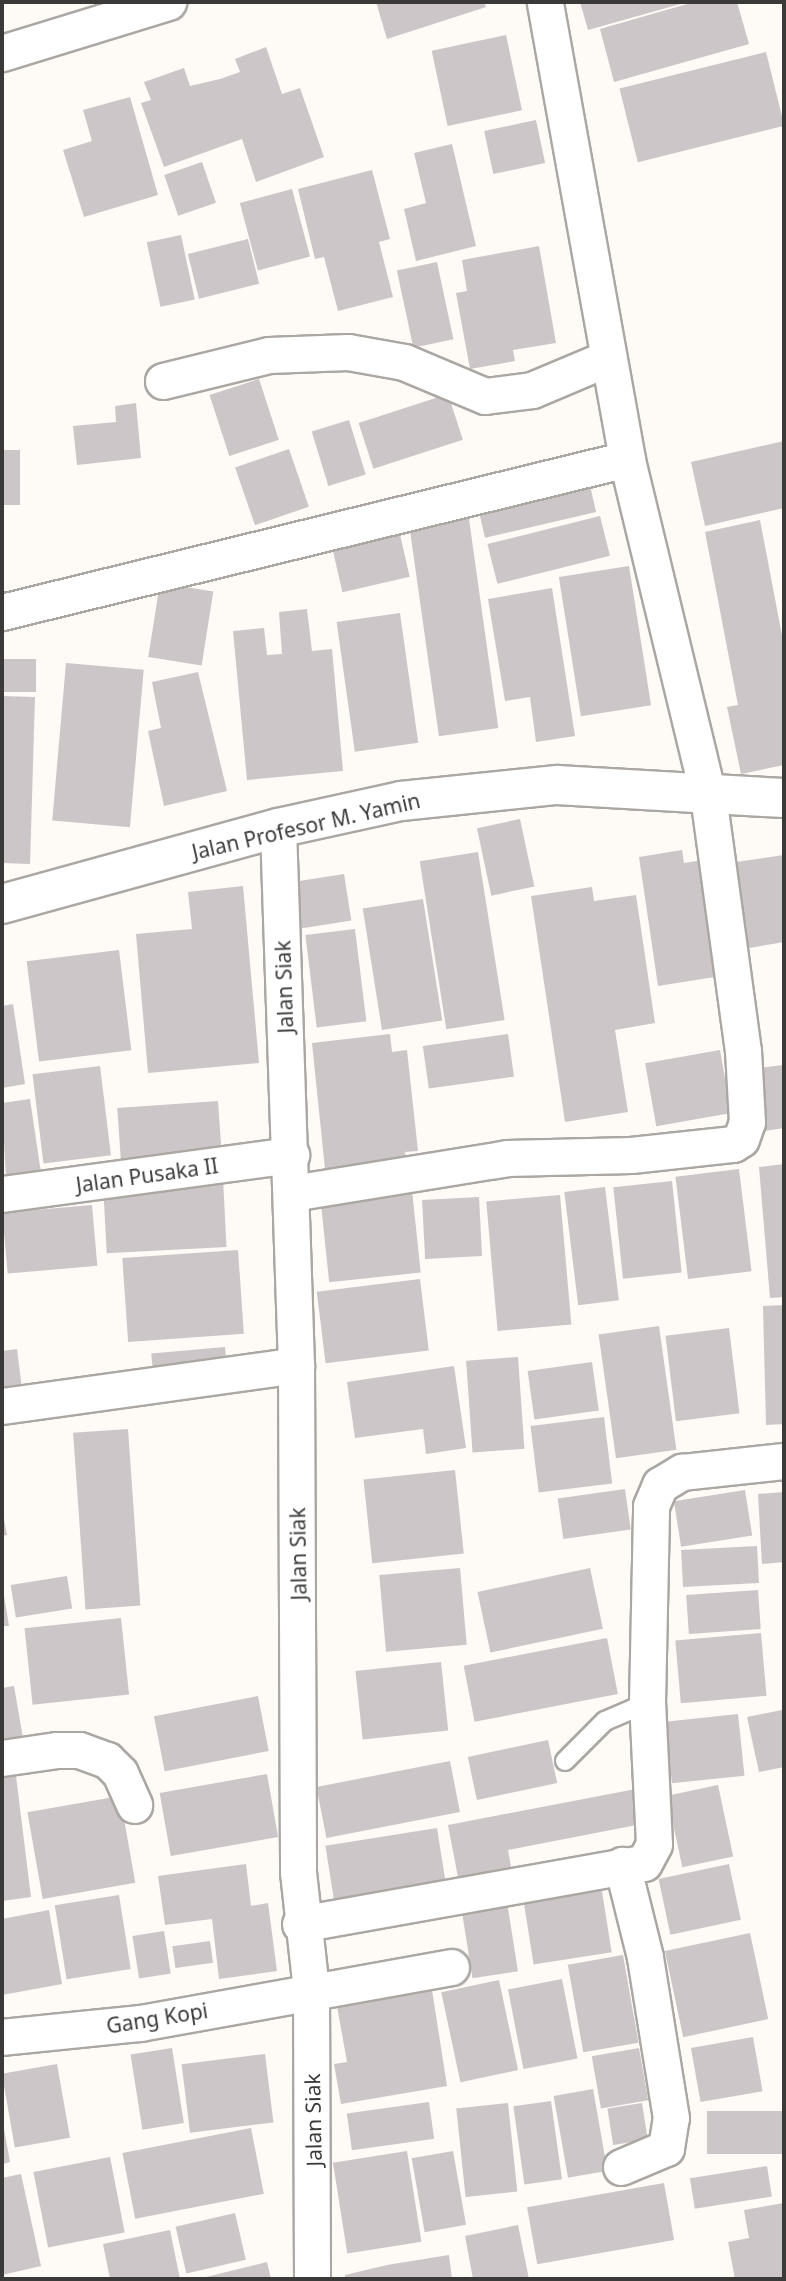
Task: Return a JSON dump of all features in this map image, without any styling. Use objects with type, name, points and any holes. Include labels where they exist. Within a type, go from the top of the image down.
[{"type":"street","points":[[2,53],[168,2]]},
{"type":"street","points":[[292,1193],[507,1158],[631,1155],[733,1144],[741,1139],[747,1122],[743,1051],[708,795],[627,459],[545,2]]},
{"type":"street","points":[[163,381],[269,355],[348,352],[404,362],[485,396],[532,390],[608,358]]},
{"type":"street","points":[[2,612],[627,459]]},
{"type":"street","name":"Jalan Profesor M. Yamin","points":[[2,904],[278,828],[401,801],[557,785],[784,798]]},
{"type":"street","name":"Jalan Siak","points":[[278,828],[292,1155],[300,1924],[311,1990],[312,2279]]},
{"type":"street","name":"Jalan Pusaka II","points":[[2,1194],[292,1155]]},
{"type":"street","points":[[2,1406],[296,1365]]},
{"type":"street","points":[[300,1924],[644,1863],[654,1844],[647,1703],[651,1506],[660,1485],[701,1467],[784,1461]]},
{"type":"street","points":[[2,1758],[57,1750],[79,1750],[107,1760],[120,1773],[134,1805]]},
{"type":"street","points":[[621,2167],[666,2148],[671,2118],[645,1957],[622,1865]]},
{"type":"street","name":"Gang Kopi","points":[[2,2037],[140,2023],[311,1990],[451,1967]]},
{"type":"lane","points":[[565,1761],[604,1721],[647,1703]]},
{"type":"building","points":[[376,2],[484,2],[486,7],[387,39]]},
{"type":"building","points":[[580,2],[684,2],[684,3],[588,30]]},
{"type":"building","points":[[694,2],[737,2],[749,44],[614,82],[600,29]]},
{"type":"building","points":[[506,35],[522,110],[448,126],[432,51]]},
{"type":"building","points":[[266,47],[282,94],[300,88],[324,157],[256,182],[242,139],[164,167],[141,103],[151,100],[144,82],[184,68],[190,86],[220,79],[240,72],[235,59]]},
{"type":"building","points":[[766,52],[784,126],[638,162],[619,89]]},
{"type":"building","points":[[130,97],[158,195],[84,217],[63,150],[92,141],[83,110]]},
{"type":"building","points":[[536,120],[545,163],[493,174],[484,131]]},
{"type":"building","points":[[452,144],[476,246],[416,261],[404,209],[426,203],[414,153]]},
{"type":"building","points":[[202,162],[216,203],[178,216],[164,175]]},
{"type":"building","points":[[372,170],[390,239],[379,242],[393,297],[338,311],[324,257],[315,259],[298,189]]},
{"type":"building","points":[[292,189],[310,257],[258,271],[240,203]]},
{"type":"building","points":[[181,235],[195,300],[160,307],[147,242]]},
{"type":"building","points":[[248,239],[259,284],[199,299],[188,254]]},
{"type":"building","points":[[539,246],[556,343],[513,350],[515,361],[470,369],[456,293],[467,291],[462,260]]},
{"type":"building","points":[[437,262],[453,339],[413,348],[397,271]]},
{"type":"building","points":[[259,379],[279,440],[229,456],[210,395]]},
{"type":"building","points":[[448,394],[463,440],[373,469],[359,423]]},
{"type":"building","points":[[136,403],[141,458],[77,465],[73,426],[116,422],[115,406]]},
{"type":"building","points":[[349,420],[366,475],[328,486],[312,431]]},
{"type":"building","points":[[784,441],[784,508],[705,526],[691,462]]},
{"type":"building","points":[[289,449],[309,507],[255,525],[235,468]]},
{"type":"building","points":[[2,450],[20,450],[20,505],[2,505]]},
{"type":"building","points":[[588,477],[596,512],[485,538],[477,503]]},
{"type":"building","points":[[468,512],[498,728],[439,736],[409,520]]},
{"type":"building","points":[[600,516],[610,556],[497,584],[487,544]]},
{"type":"building","points":[[760,520],[784,646],[784,765],[741,774],[727,707],[738,705],[705,532]]},
{"type":"building","points":[[398,526],[410,577],[342,592],[331,542]]},
{"type":"building","points":[[629,566],[651,705],[581,716],[559,577]]},
{"type":"building","points":[[160,583],[213,591],[202,666],[148,657]]},
{"type":"building","points":[[552,588],[575,736],[536,742],[530,697],[505,701],[488,599]]},
{"type":"building","points":[[307,609],[312,651],[332,649],[343,771],[247,780],[233,631],[264,628],[267,655],[282,654],[279,612]]},
{"type":"building","points":[[400,613],[418,743],[355,752],[337,622]]},
{"type":"building","points":[[2,659],[36,659],[36,692],[2,692]]},
{"type":"building","points":[[66,663],[144,670],[130,827],[52,820]]},
{"type":"building","points":[[198,672],[227,791],[164,806],[148,731],[161,728],[152,682]]},
{"type":"building","points":[[2,696],[35,697],[30,864],[2,863]]},
{"type":"building","points":[[520,819],[534,886],[491,896],[477,828]]},
{"type":"building","points":[[682,850],[684,863],[703,860],[721,976],[658,986],[639,857]]},
{"type":"building","points":[[478,852],[505,1020],[446,1029],[420,861]]},
{"type":"building","points":[[784,855],[784,942],[749,948],[736,862]]},
{"type":"building","points":[[344,874],[351,920],[302,928],[295,882]]},
{"type":"building","points":[[243,886],[259,1063],[148,1073],[136,934],[192,929],[188,892]]},
{"type":"building","points":[[592,887],[594,901],[636,895],[655,1023],[615,1030],[628,1112],[565,1122],[531,896]]},
{"type":"building","points":[[423,899],[442,1020],[382,1030],[363,909]]},
{"type":"building","points":[[355,929],[366,1021],[317,1027],[305,935]]},
{"type":"building","points":[[119,950],[131,1050],[39,1062],[27,961]]},
{"type":"building","points":[[13,1004],[25,1084],[2,1088],[2,1006]]},
{"type":"building","points":[[390,1034],[392,1052],[407,1050],[418,1151],[405,1152],[406,1160],[325,1169],[312,1043]]},
{"type":"building","points":[[508,1034],[514,1077],[429,1089],[423,1046]]},
{"type":"building","points":[[720,1050],[731,1113],[656,1126],[645,1063]]},
{"type":"building","points":[[784,1065],[784,1128],[765,1131],[757,1068]]},
{"type":"building","points":[[100,1066],[111,1155],[43,1164],[33,1074]]},
{"type":"building","points":[[30,1099],[41,1173],[6,1179],[2,1103]]},
{"type":"building","points":[[218,1101],[222,1159],[121,1166],[117,1108]]},
{"type":"building","points":[[784,1164],[784,1297],[770,1298],[759,1167]]},
{"type":"building","points":[[739,1169],[752,1271],[688,1279],[675,1177]]},
{"type":"building","points":[[223,1179],[227,1247],[107,1253],[103,1185]]},
{"type":"building","points":[[672,1181],[682,1272],[623,1279],[613,1187]]},
{"type":"building","points":[[605,1187],[619,1300],[578,1305],[564,1192]]},
{"type":"building","points":[[412,1190],[421,1273],[329,1282],[321,1200]]},
{"type":"building","points":[[560,1195],[571,1325],[498,1331],[486,1201]]},
{"type":"building","points":[[479,1197],[482,1256],[425,1259],[422,1200]]},
{"type":"building","points":[[92,1205],[97,1266],[8,1274],[2,1213]]},
{"type":"building","points":[[238,1250],[244,1334],[128,1342],[122,1258]]},
{"type":"building","points":[[420,1279],[429,1350],[326,1363],[317,1292]]},
{"type":"building","points":[[784,1305],[784,1424],[766,1425],[763,1306]]},
{"type":"building","points":[[659,1326],[676,1450],[616,1458],[599,1334]]},
{"type":"building","points":[[729,1328],[739,1413],[676,1421],[665,1336]]},
{"type":"building","points":[[225,1347],[227,1371],[153,1377],[151,1353]]},
{"type":"building","points":[[17,1349],[23,1397],[2,1400],[2,1351]]},
{"type":"building","points":[[518,1357],[524,1449],[473,1452],[466,1361]]},
{"type":"building","points":[[592,1362],[599,1411],[534,1420],[528,1371]]},
{"type":"building","points":[[454,1366],[466,1448],[426,1454],[423,1429],[355,1438],[347,1382]]},
{"type":"building","points":[[604,1417],[612,1484],[539,1493],[531,1426]]},
{"type":"building","points":[[128,1429],[140,1606],[85,1609],[73,1433]]},
{"type":"building","points":[[455,1470],[464,1554],[372,1563],[364,1480]]},
{"type":"building","points":[[625,1489],[631,1530],[563,1539],[558,1498]]},
{"type":"building","points":[[745,1490],[752,1535],[681,1547],[674,1501]]},
{"type":"building","points":[[784,1492],[784,1562],[762,1564],[758,1494]]},
{"type":"building","points":[[2,1509],[7,1535],[2,1536]]},
{"type":"building","points":[[757,1546],[759,1583],[683,1587],[681,1550]]},
{"type":"building","points":[[460,1568],[467,1645],[386,1652],[379,1575]]},
{"type":"building","points":[[590,1568],[603,1629],[490,1653],[478,1592]]},
{"type":"building","points":[[67,1576],[72,1609],[16,1618],[11,1585]]},
{"type":"building","points":[[2,1583],[9,1626],[2,1626]]},
{"type":"building","points":[[758,1590],[761,1629],[689,1634],[686,1595]]},
{"type":"building","points":[[121,1618],[129,1695],[33,1705],[25,1628]]},
{"type":"building","points":[[761,1633],[766,1696],[681,1703],[675,1640]]},
{"type":"building","points":[[607,1638],[618,1694],[475,1722],[464,1666]]},
{"type":"building","points":[[441,1662],[448,1731],[363,1740],[355,1671]]},
{"type":"building","points":[[14,1686],[24,1744],[2,1747],[2,1688]]},
{"type":"building","points":[[258,1696],[269,1751],[165,1771],[154,1716]]},
{"type":"building","points":[[782,1710],[784,1767],[759,1772],[747,1717]]},
{"type":"building","points":[[738,1714],[744,1776],[672,1783],[665,1722]]},
{"type":"building","points":[[548,1740],[557,1783],[477,1800],[468,1757]]},
{"type":"building","points":[[450,1761],[460,1812],[326,1838],[316,1787]]},
{"type":"building","points":[[267,1774],[278,1837],[171,1856],[160,1793]]},
{"type":"building","points":[[16,1776],[31,1897],[2,1901],[2,1778]]},
{"type":"building","points":[[718,1785],[733,1856],[682,1867],[667,1796]]},
{"type":"building","points":[[641,1788],[647,1823],[508,1850],[513,1878],[460,1888],[448,1825]]},
{"type":"building","points":[[120,1796],[135,1883],[43,1899],[27,1812]]},
{"type":"building","points":[[437,1828],[447,1889],[335,1907],[325,1846]]},
{"type":"building","points":[[246,1864],[251,1906],[268,1903],[277,1971],[219,1979],[212,1919],[165,1925],[158,1876]]},
{"type":"building","points":[[729,1864],[741,1920],[670,1935],[659,1879]]},
{"type":"building","points":[[601,1885],[612,1952],[534,1965],[523,1897]]},
{"type":"building","points":[[119,1895],[131,1969],[67,1979],[55,1905]]},
{"type":"building","points":[[507,1902],[518,1971],[473,1978],[462,1909]]},
{"type":"building","points":[[49,1910],[62,1984],[2,1995],[2,1919]]},
{"type":"building","points":[[164,1931],[171,1973],[139,1978],[132,1936]]},
{"type":"building","points":[[750,1933],[768,2019],[683,2037],[665,1951]]},
{"type":"building","points":[[210,1941],[213,1963],[175,1968],[172,1946]]},
{"type":"building","points":[[623,1955],[638,2043],[583,2052],[568,1965]]},
{"type":"building","points":[[562,1979],[577,2059],[523,2069],[508,1989]]},
{"type":"building","points":[[499,1980],[518,2070],[460,2082],[441,1992]]},
{"type":"building","points":[[432,1990],[447,2086],[341,2104],[334,2064],[347,2062],[337,2006]]},
{"type":"building","points":[[753,2037],[763,2091],[701,2102],[691,2048]]},
{"type":"building","points":[[172,2048],[184,2123],[142,2130],[131,2055]]},
{"type":"building","points":[[639,2048],[648,2100],[601,2109],[592,2056]]},
{"type":"building","points":[[265,2054],[273,2122],[190,2133],[182,2064]]},
{"type":"building","points":[[57,2064],[70,2138],[15,2148],[2,2074]]},
{"type":"building","points":[[593,2089],[607,2171],[568,2178],[554,2096]]},
{"type":"building","points":[[551,2101],[562,2179],[524,2185],[513,2106]]},
{"type":"building","points":[[429,2102],[434,2139],[352,2150],[347,2114]]},
{"type":"building","points":[[508,2103],[517,2192],[466,2197],[456,2108]]},
{"type":"building","points":[[642,2103],[648,2140],[613,2145],[607,2108]]},
{"type":"building","points":[[707,2111],[784,2111],[784,2154],[707,2154]]},
{"type":"building","points":[[2,2124],[10,2162],[2,2164]]},
{"type":"building","points":[[251,2128],[264,2194],[135,2219],[122,2153]]},
{"type":"building","points":[[407,2151],[421,2242],[347,2254],[333,2163]]},
{"type":"building","points":[[453,2151],[466,2225],[425,2232],[412,2158]]},
{"type":"building","points":[[110,2157],[125,2233],[48,2247],[33,2172]]},
{"type":"building","points":[[767,2166],[772,2197],[695,2209],[690,2178]]},
{"type":"building","points":[[21,2174],[41,2266],[2,2275],[2,2178]]},
{"type":"building","points":[[664,2183],[674,2240],[537,2264],[527,2207]]},
{"type":"building","points":[[784,2203],[784,2279],[735,2279],[728,2242],[749,2238],[744,2210]]},
{"type":"building","points":[[235,2213],[246,2260],[186,2273],[176,2227]]},
{"type":"building","points":[[518,2225],[529,2279],[473,2279],[465,2236]]},
{"type":"building","points":[[170,2230],[180,2279],[110,2279],[103,2244]]},
{"type":"building","points":[[449,2255],[452,2279],[345,2279],[345,2275],[387,2265]]},
{"type":"building","points":[[267,2262],[271,2279],[202,2279],[202,2278]]}]
